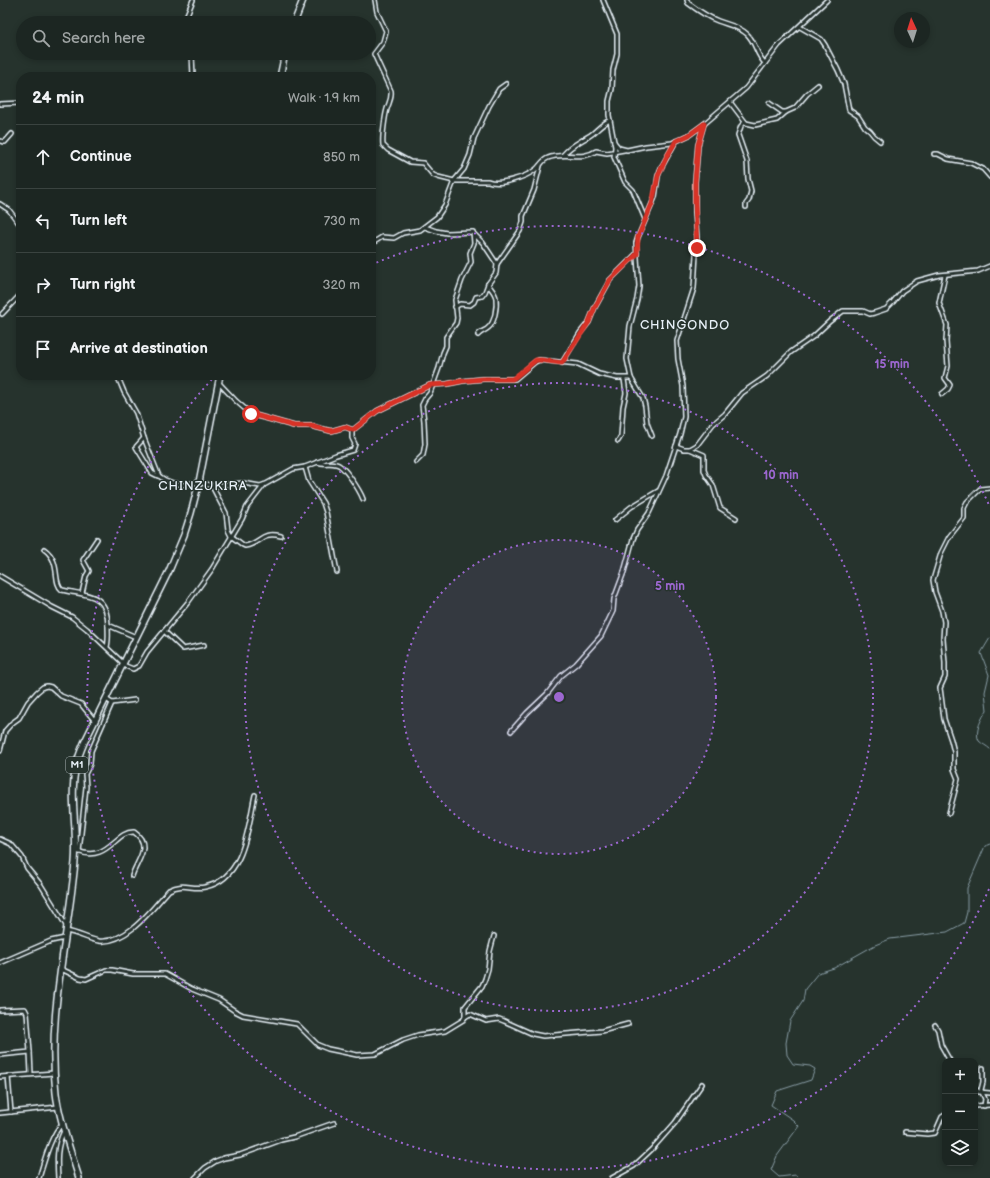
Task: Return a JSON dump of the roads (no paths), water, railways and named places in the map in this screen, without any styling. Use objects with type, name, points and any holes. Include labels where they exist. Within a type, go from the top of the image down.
[{"type":"highway","points":[[296,16],[301,0]]},
{"type":"highway","points":[[281,72],[284,60]]},
{"type":"highway","name":"M1","points":[[79,1178],[58,1107],[54,1072],[53,1035],[66,929],[78,851],[74,778],[79,755],[177,554],[192,513],[219,380]]},
{"type":"street","points":[[186,16],[192,0]]},
{"type":"street","points":[[375,0],[377,12],[386,31],[383,42],[376,50]]},
{"type":"street","points":[[603,0],[617,34],[617,54],[612,70],[612,89],[609,102],[615,152],[614,157],[626,185],[633,190],[645,220]]},
{"type":"street","points":[[687,0],[688,3],[714,19],[730,24],[746,33],[754,42],[760,59],[765,63]]},
{"type":"street","points":[[376,58],[392,94],[392,99],[386,112],[382,145],[410,162],[422,163],[433,175],[454,181],[502,182],[525,175],[535,170],[548,158],[564,155],[580,156],[592,154],[596,151],[607,154],[676,141],[689,135],[746,88],[779,45],[800,27],[827,0]]},
{"type":"street","points":[[800,27],[821,39],[844,84],[849,110],[858,116],[865,127],[880,141]]},
{"type":"street","points":[[192,60],[193,72]]},
{"type":"street","points":[[376,241],[382,238],[395,237],[403,233],[419,231],[437,217],[443,209],[454,181],[464,169],[470,155],[474,138],[489,106],[499,90],[506,84]]},
{"type":"street","points":[[730,102],[745,122],[750,125],[759,124],[777,120],[786,112],[795,108],[807,94],[818,85]]},
{"type":"street","points":[[0,104],[16,103]]},
{"type":"street","points":[[769,103],[782,112],[786,112]]},
{"type":"street","points":[[564,155],[569,147],[593,133],[602,124],[610,120]]},
{"type":"street","points":[[745,122],[741,126],[738,135],[747,161],[748,179],[751,191],[750,200],[746,204],[746,207]]},
{"type":"street","points":[[511,731],[547,694],[561,676],[576,664],[601,636],[613,611],[614,599],[624,572],[633,539],[641,523],[649,513],[666,476],[676,446],[684,416],[683,386],[678,359],[677,341],[694,288],[697,238],[695,182],[698,145],[704,124]]},
{"type":"street","points":[[0,141],[5,142],[12,134]]},
{"type":"street","points":[[652,436],[647,423],[645,406],[631,378],[627,359],[630,326],[637,299],[638,237],[655,197],[658,176],[661,168],[676,141]]},
{"type":"street","points":[[614,142],[619,148],[624,150]]},
{"type":"street","points":[[934,154],[938,154],[948,159],[971,163],[983,169],[990,177]]},
{"type":"street","points":[[455,307],[460,304],[469,305],[473,303],[476,297],[483,295],[488,284],[496,273],[497,264],[520,231],[523,216],[534,190],[540,165]]},
{"type":"street","points":[[0,204],[9,210],[16,219]]},
{"type":"street","points":[[426,227],[447,233],[464,231],[473,232],[497,264]]},
{"type":"street","points":[[416,462],[423,453],[425,444],[422,405],[430,393],[439,368],[446,346],[446,337],[456,323],[457,318],[455,300],[458,289],[471,262],[470,251],[474,243],[473,232]]},
{"type":"street","points":[[562,363],[589,322],[595,307],[610,280],[637,254]]},
{"type":"street","points":[[690,449],[701,441],[713,424],[725,414],[742,393],[767,376],[791,352],[814,336],[837,315],[847,310],[863,311],[870,314],[882,310],[893,302],[902,291],[912,284],[924,279],[978,271],[990,266]]},
{"type":"street","points":[[942,394],[950,385],[945,378],[948,366],[946,341],[947,325],[939,302],[945,275]]},
{"type":"street","points":[[478,336],[480,332],[490,326],[495,316],[496,298],[488,284]]},
{"type":"street","points":[[2,314],[16,299]]},
{"type":"street","points":[[0,576],[81,623],[123,664],[132,669],[137,667],[212,569],[242,519],[247,507],[264,485],[293,470],[305,467],[336,454],[353,450],[355,444],[351,434],[353,430],[377,411],[432,384],[447,384],[483,379],[512,379],[536,360],[578,364],[598,374],[624,379],[631,378]]},
{"type":"street","points":[[618,441],[621,436],[623,406],[626,393],[624,379]]},
{"type":"street","points":[[119,380],[136,413],[159,476]]},
{"type":"street","points":[[219,383],[251,414],[294,426],[311,426],[331,431],[345,427],[353,430]]},
{"type":"street","points":[[144,438],[136,447],[152,473],[165,480],[184,485],[199,482],[212,486],[243,483],[264,485]]},
{"type":"street","points":[[676,446],[704,454],[704,470],[714,485],[720,508],[736,518]]},
{"type":"street","points":[[317,462],[340,465],[356,485],[363,499]]},
{"type":"street","points":[[305,467],[310,481],[323,503],[326,512],[337,572]]},
{"type":"street","points":[[212,486],[226,513],[228,530],[231,536],[245,546],[250,545],[268,534],[281,536]]},
{"type":"street","points":[[949,813],[958,779],[954,769],[954,752],[944,719],[940,688],[945,677],[943,639],[944,622],[942,611],[934,592],[934,580],[941,553],[949,537],[964,518],[964,508],[967,502],[980,489],[990,488]]},
{"type":"street","points":[[615,520],[631,507],[659,490]]},
{"type":"street","points":[[82,593],[86,576],[90,571],[83,560],[97,538]]},
{"type":"street","points":[[44,549],[56,566],[57,580],[60,588],[94,596],[100,600],[105,607],[108,616],[107,647]]},
{"type":"street","points":[[108,625],[136,637]]},
{"type":"street","points":[[164,631],[183,649],[204,645]]},
{"type":"street","points":[[0,751],[5,731],[19,718],[28,702],[43,687],[51,687],[61,696],[81,704],[95,720]]},
{"type":"street","points":[[106,699],[112,703],[135,700]]},
{"type":"street","points":[[112,703],[91,751],[90,764],[85,774],[86,787],[78,851],[89,854],[102,851],[129,832],[134,832],[142,840],[143,848],[141,858],[136,865],[132,876]]},
{"type":"street","points":[[0,839],[11,844],[22,857],[27,868],[41,885],[66,929],[92,940],[111,940],[134,928],[169,890],[175,887],[184,886],[205,887],[224,878],[232,870],[243,850],[254,795]]},
{"type":"street","points":[[465,1017],[465,1007],[482,986],[487,974],[490,951],[494,936]]},
{"type":"street","points":[[0,963],[51,941],[65,938]]},
{"type":"street","points":[[61,969],[80,978],[86,979],[101,972],[112,970],[133,974],[165,974],[192,989],[219,1000],[243,1015],[297,1024],[318,1045],[328,1049],[357,1055],[375,1054],[403,1040],[418,1035],[445,1031],[470,1014],[486,1021],[499,1020],[533,1034],[543,1036],[602,1032],[628,1024]]},
{"type":"street","points":[[0,1010],[25,1009],[27,1013],[31,1074]]},
{"type":"street","points":[[935,1025],[938,1030],[941,1045],[948,1058]]},
{"type":"street","points":[[0,1054],[30,1052]]},
{"type":"street","points":[[983,1068],[981,1092],[985,1098],[984,1106]]},
{"type":"street","points":[[0,1077],[54,1072]]},
{"type":"street","points":[[8,1076],[11,1112]]},
{"type":"street","points":[[612,1178],[634,1166],[652,1149],[675,1123],[702,1084]]},
{"type":"street","points":[[978,1090],[990,1093]]},
{"type":"street","points":[[978,1106],[990,1105]]},
{"type":"street","points":[[0,1113],[58,1107]]},
{"type":"street","points":[[904,1132],[928,1134],[935,1133],[942,1118]]},
{"type":"street","points":[[39,1178],[55,1134],[63,1123]]},
{"type":"street","points":[[195,1178],[205,1168],[216,1161],[240,1155],[280,1140],[294,1138],[334,1123]]},
{"type":"street","points":[[58,1178],[57,1153],[60,1139],[65,1130]]},
{"type":"waterway","points":[[990,638],[981,653],[989,675],[985,692],[987,710],[977,733],[979,741],[990,749]]},
{"type":"waterway","points":[[798,1178],[796,1175],[779,1177],[771,1170],[777,1156],[799,1126],[771,1105],[777,1091],[811,1080],[815,1069],[810,1066],[793,1064],[787,1055],[786,1043],[790,1021],[803,1001],[805,989],[818,973],[834,968],[875,945],[890,939],[947,932],[964,923],[967,912],[967,888],[985,846],[990,844]]},
{"type":"district","name":"CHINGONDO","points":[[685,325]]},
{"type":"district","name":"CHINZUKIRA","points":[[203,486]]}]
